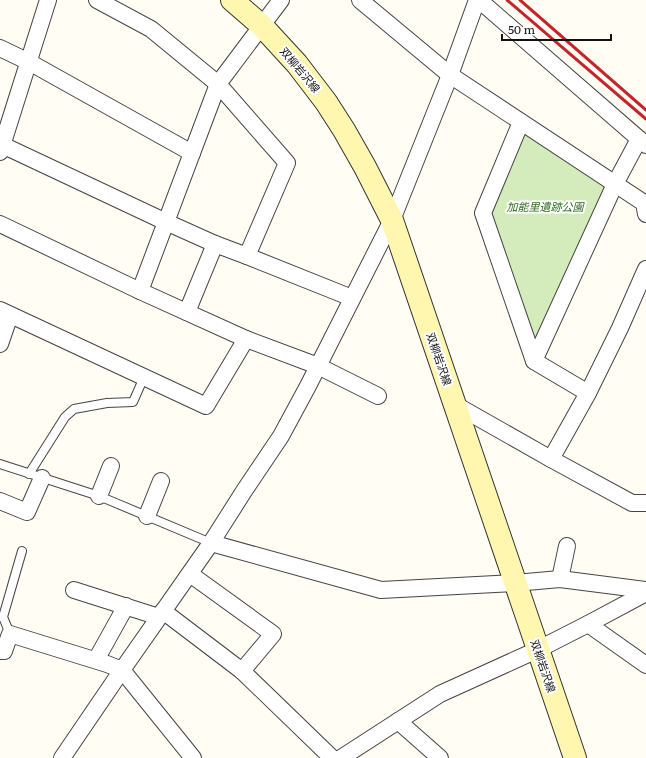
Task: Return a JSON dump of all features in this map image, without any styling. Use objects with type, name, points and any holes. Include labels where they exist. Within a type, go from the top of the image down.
[{"type":"street","points":[[48,0],[1,147],[215,244],[352,298]]},
{"type":"street","points":[[96,0],[151,29],[218,84],[287,163],[247,256]]},
{"type":"street","name":"双柳岩沢線","points":[[232,0],[262,26],[297,64],[326,102],[365,167],[392,220],[574,758]]},
{"type":"street","points":[[140,291],[218,84],[281,0]]},
{"type":"street","points":[[360,0],[450,75],[644,203],[646,214]]},
{"type":"street","points":[[62,758],[190,574],[281,436],[392,220],[450,75],[478,0],[643,142],[615,184],[534,362]]},
{"type":"street","points":[[0,48],[29,62],[192,153]]},
{"type":"street","points":[[521,122],[483,213],[534,362],[588,393]]},
{"type":"street","points":[[0,224],[140,291],[246,339],[318,366],[378,396]]},
{"type":"street","points":[[187,312],[215,244]]},
{"type":"street","points":[[552,459],[588,393],[620,328],[646,269]]},
{"type":"street","points":[[0,344],[5,312],[206,406],[246,339]]},
{"type":"street","points":[[454,404],[632,503],[646,503]]},
{"type":"street","points":[[99,496],[110,466]]},
{"type":"street","points":[[0,501],[27,512],[36,476]]},
{"type":"street","points":[[147,516],[162,481]]},
{"type":"street","points":[[211,543],[381,590],[515,583],[560,579],[646,591]]},
{"type":"street","points":[[560,579],[567,546]]},
{"type":"street","points":[[190,574],[273,634],[242,671]]},
{"type":"street","points":[[74,590],[126,606],[161,614],[242,671],[332,758]]},
{"type":"street","points":[[341,758],[440,694],[537,650],[588,624],[646,591]]},
{"type":"street","points":[[96,660],[126,606]]},
{"type":"street","points":[[588,624],[646,665]]},
{"type":"street","points":[[0,651],[4,652],[10,634],[96,660],[122,670],[193,758]]},
{"type":"street","points":[[398,721],[440,758]]},
{"type":"lane","points":[[36,476],[65,417],[74,409],[107,403],[133,402],[144,377]]},
{"type":"lane","points":[[0,464],[99,496],[211,543]]},
{"type":"lane","points":[[10,634],[3,617],[22,551]]},
{"type":"green space","name":"加能里遺跡公園","points":[[521,122],[615,184],[534,361],[483,213]]},
{"type":"railway","points":[[507,0],[646,119]]},
{"type":"railway","points":[[520,0],[646,110]]}]
